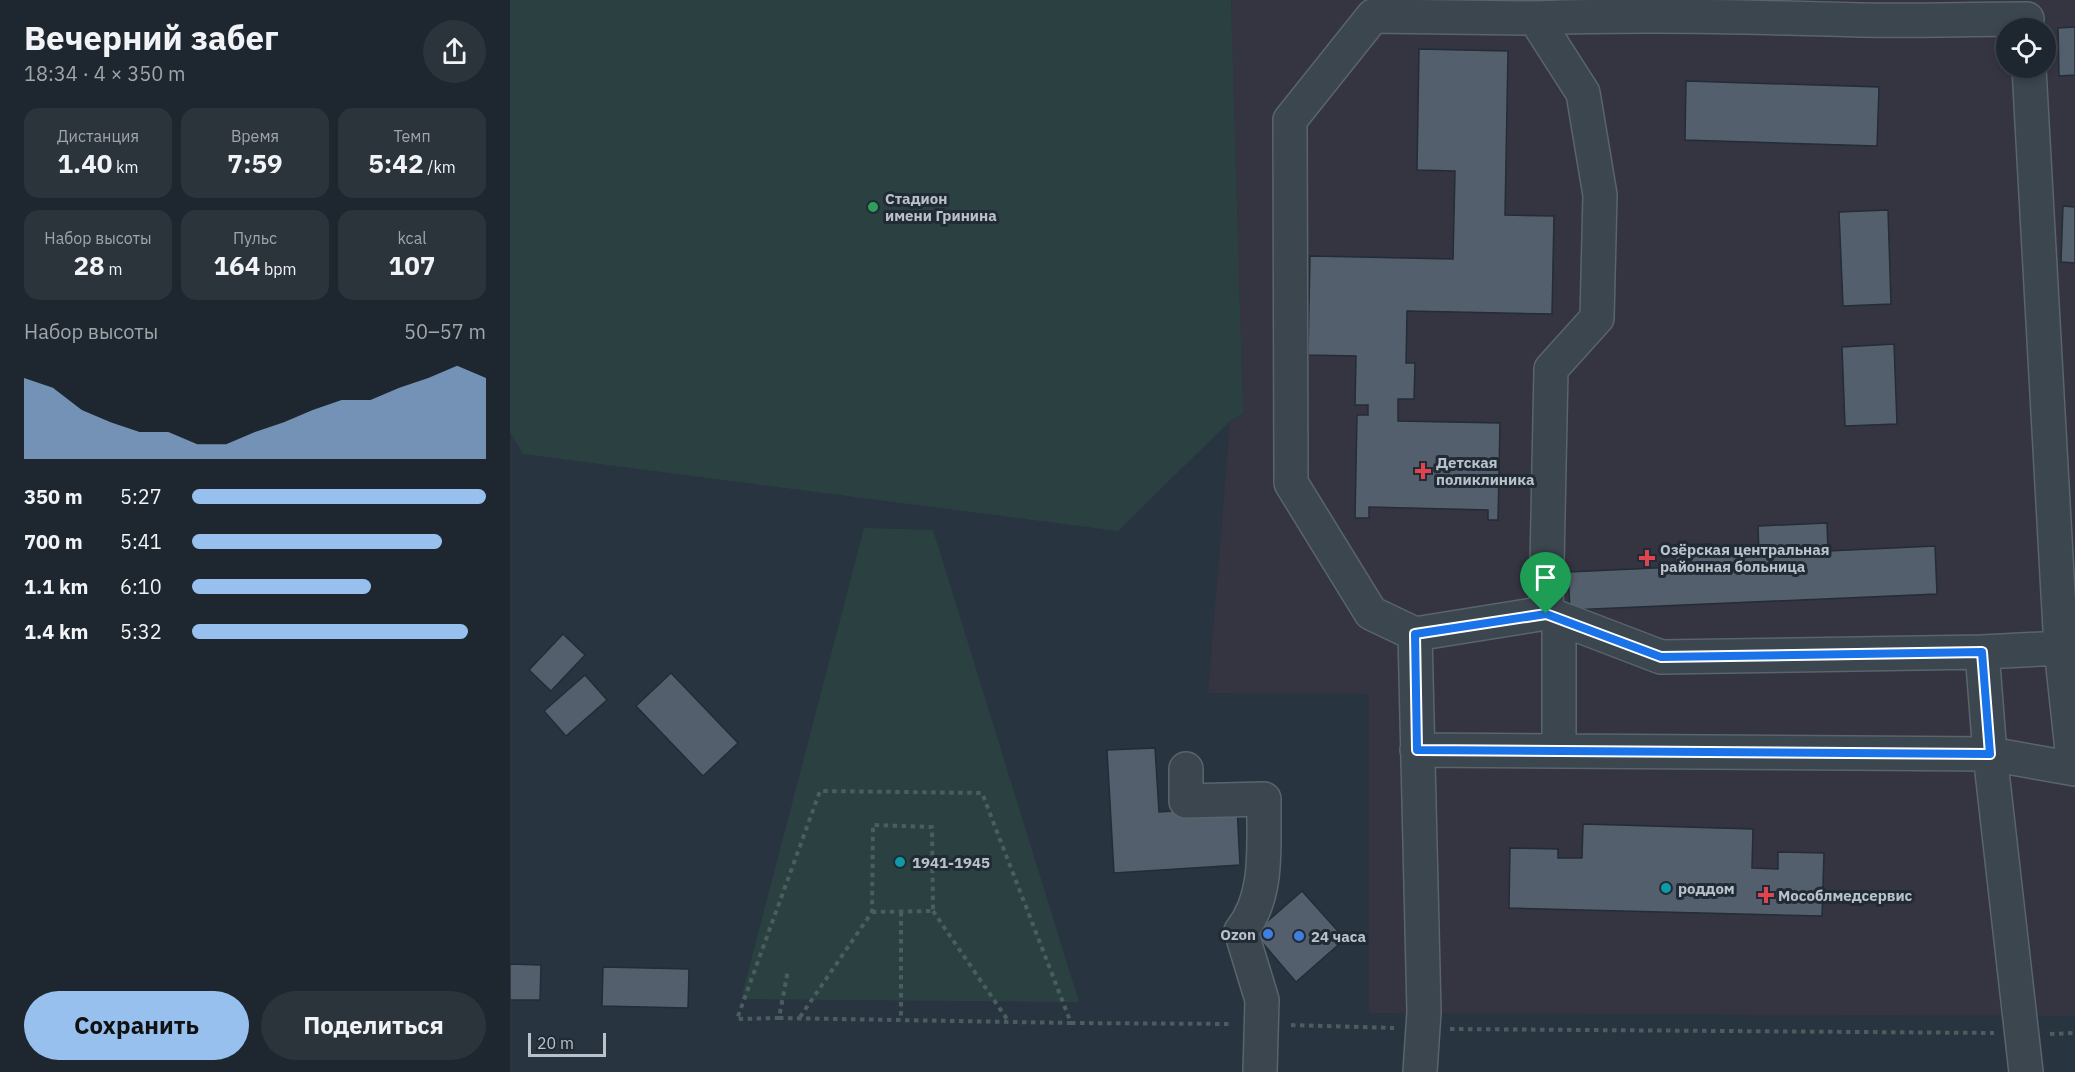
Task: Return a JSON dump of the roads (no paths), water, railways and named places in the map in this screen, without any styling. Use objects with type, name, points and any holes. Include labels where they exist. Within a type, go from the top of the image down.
[{"type":"lane","points":[[2026,16],[1865,20],[1629,15],[1535,18],[1373,16],[1290,120],[1291,483],[1371,613],[1415,634],[1552,616],[1661,657],[1982,652],[2061,648]]},
{"type":"lane","points":[[1535,18],[1583,93],[1600,195],[1598,318],[1551,369],[1552,616],[1559,751]]},
{"type":"lane","points":[[1417,750],[1990,754],[2074,769],[2061,648],[2030,78]]},
{"type":"lane","points":[[1415,634],[1424,1012],[1420,1072]]},
{"type":"lane","points":[[1982,652],[1990,754],[2026,1072]]},
{"type":"lane","points":[[1186,769],[1186,801],[1264,799],[1261,889],[1250,920],[1241,931],[1262,1000],[1260,1072]]},
{"type":"place","name":"Стадион имени Гринина","points":[[873,207]]},
{"type":"place","name":"Детская поликлиника","points":[[1423,471]]},
{"type":"place","name":"Озёрская центральная районная больница","points":[[1647,558]]},
{"type":"place","name":"1941-1945","points":[[900,862]]},
{"type":"place","name":"роддом","points":[[1666,888]]},
{"type":"place","name":"Мособлмедсервис","points":[[1766,895]]},
{"type":"place","name":"Ozon","points":[[1268,934]]},
{"type":"place","name":"24 часа","points":[[1299,936]]}]
